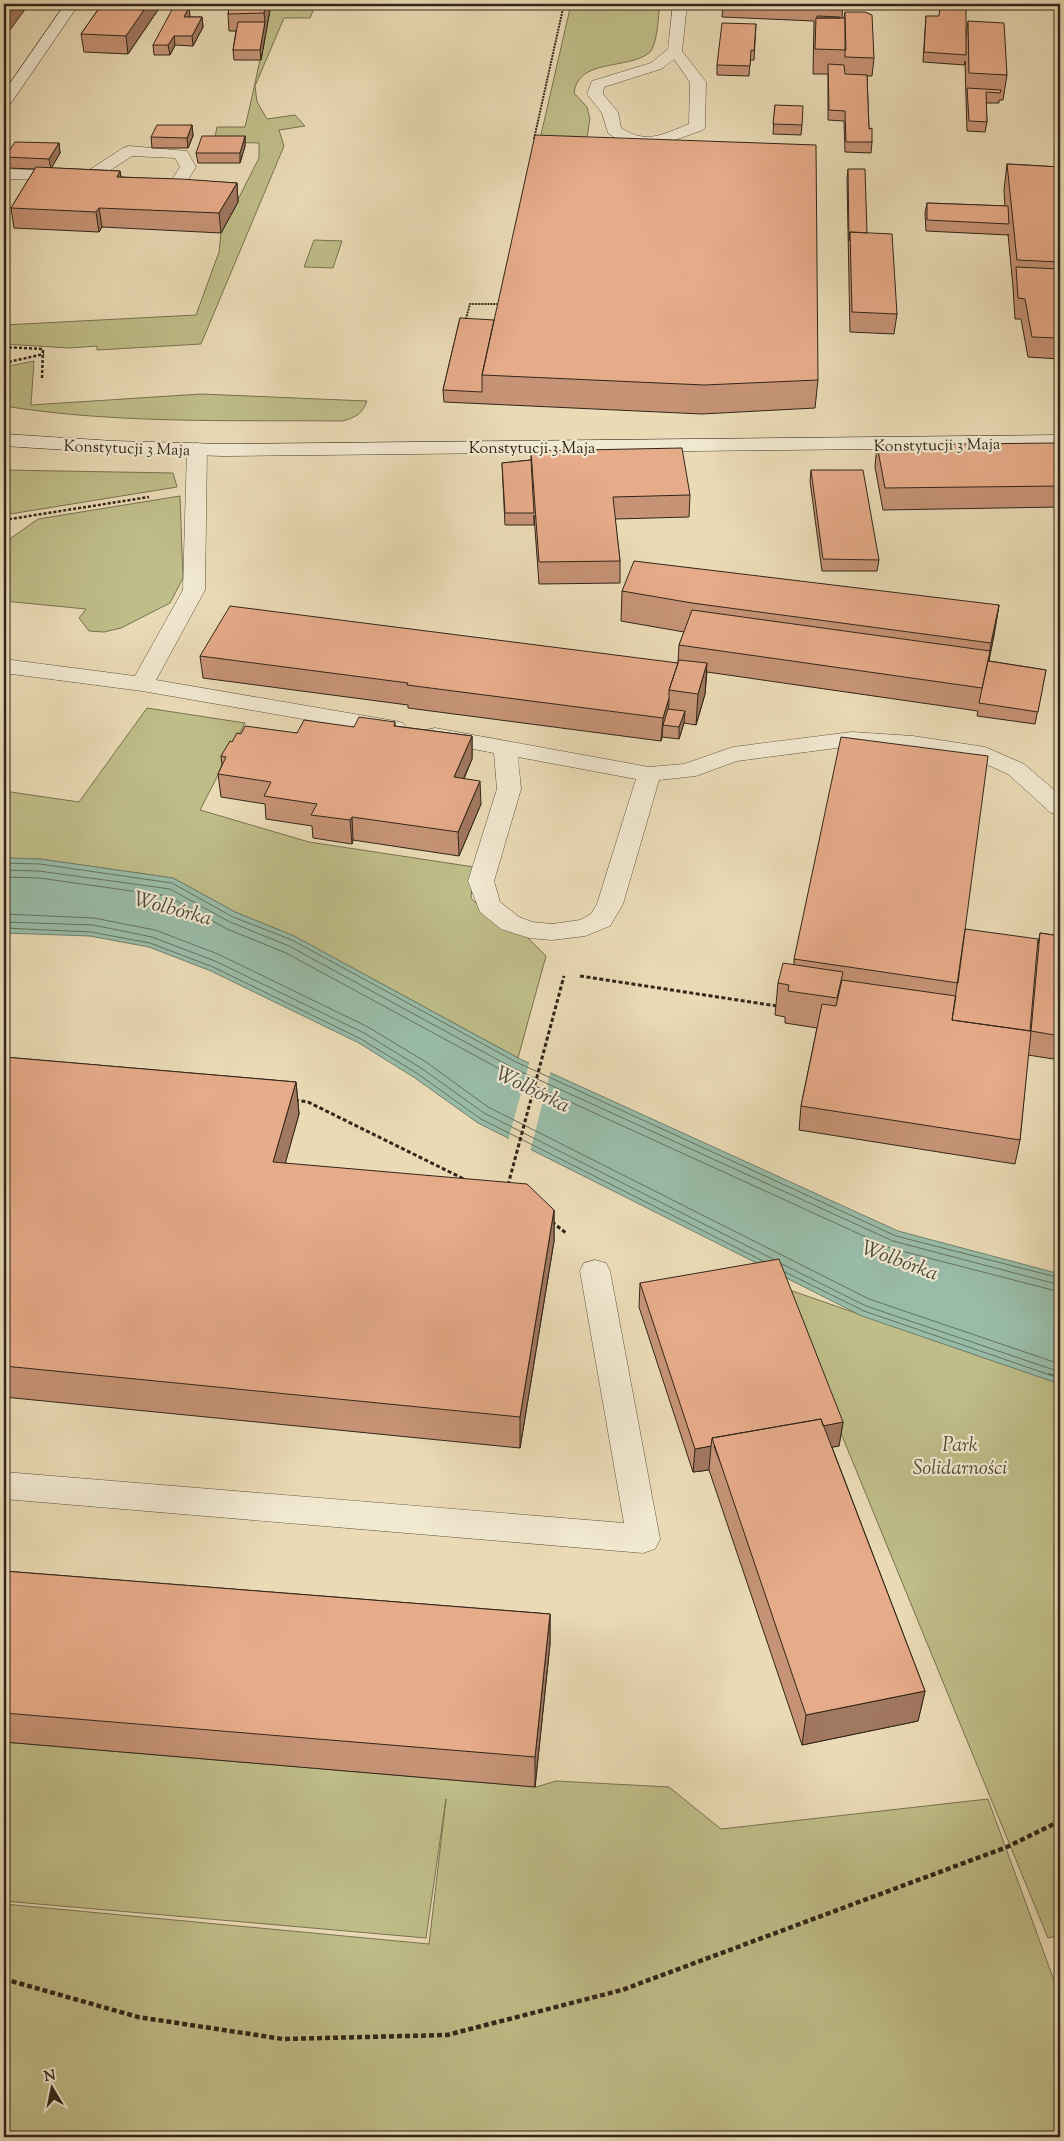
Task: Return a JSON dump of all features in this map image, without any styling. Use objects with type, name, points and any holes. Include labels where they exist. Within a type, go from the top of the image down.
[{"type":"street","points":[[4,103],[72,4]]},
{"type":"street","points":[[675,50],[656,66],[597,84],[596,94],[610,112],[614,130],[630,141],[655,142],[697,128],[698,82],[675,50],[680,4]]},
{"type":"street","points":[[83,181],[129,151],[181,154],[188,167],[176,186],[129,184]]},
{"type":"street","points":[[4,174],[47,175],[83,181],[111,182]]},
{"type":"street","name":"Konstytucji 3 Maja","points":[[4,440],[72,447],[197,449],[833,445],[1060,441]]},
{"type":"street","points":[[4,448],[72,447]]},
{"type":"street","points":[[142,684],[194,590],[197,449]]},
{"type":"street","points":[[4,666],[142,684],[649,774],[688,771],[733,754],[842,741],[913,743],[976,752],[1016,769],[1060,808]]},
{"type":"street","points":[[505,748],[509,789],[482,881],[489,906],[510,923],[529,930],[552,932],[585,928],[601,920],[610,904],[649,774]]},
{"type":"street","points":[[4,1486],[643,1539],[595,1271]]},
{"type":"path","points":[[534,140],[564,4]]},
{"type":"path","points":[[970,4],[1060,9]]},
{"type":"path","points":[[465,322],[470,304],[498,304],[501,295]]},
{"type":"path","points":[[4,347],[43,349],[42,378]]},
{"type":"path","points":[[4,363],[44,354]]},
{"type":"path","points":[[574,975],[777,1006]]},
{"type":"path","points":[[507,1190],[556,1000]]},
{"type":"path","points":[[289,1100],[308,1102],[469,1181]]},
{"type":"path","points":[[546,1217],[574,1240],[595,1271]]},
{"type":"path","points":[[4,1979],[138,2017],[283,2039],[448,2035],[622,1990],[1007,1847],[1060,1821]]},
{"type":"green space","points":[[271,4],[316,4],[310,18],[284,18],[255,86],[257,102],[267,119],[295,115],[305,126],[279,130],[284,146],[201,344],[97,350],[97,346],[69,348],[4,344],[4,325],[196,315],[219,252],[221,233],[259,158],[259,143],[214,142],[217,127],[245,127]]},
{"type":"green space","points":[[571,4],[660,4],[656,37],[649,53],[629,62],[594,69],[584,74],[577,82],[574,93],[587,107],[590,119],[583,162],[535,161]]},
{"type":"green space","points":[[314,240],[342,241],[333,268],[304,267]]},
{"type":"green space","points":[[34,361],[31,405],[201,394],[367,401],[358,414],[343,421],[173,420],[88,416],[4,406],[4,367]]},
{"type":"green space","points":[[4,470],[173,473],[177,487],[4,515]]},
{"type":"green space","points":[[180,496],[183,578],[170,603],[121,628],[104,632],[89,631],[79,618],[86,609],[4,601],[4,543],[38,519]]},
{"type":"green space","points":[[147,708],[245,723],[200,810],[309,842],[474,867],[471,898],[491,919],[527,937],[546,956],[518,1058],[294,936],[235,912],[173,878],[40,859],[4,858],[4,791],[79,802]]},
{"type":"green space","name":"Park Solidarności","points":[[781,1287],[1060,1384],[1060,1935],[1048,1938]]},
{"type":"green space","points":[[4,1742],[536,1787],[556,1781],[669,1787],[721,1829],[988,1799],[1060,1997],[1060,2137],[4,2137],[4,1904],[429,1944],[446,1799],[426,1938],[4,1901]]},
{"type":"water","name":"Wolbórka","points":[[4,858],[40,859],[173,878],[235,912],[294,936],[518,1058],[898,1231],[1060,1274],[1060,1384],[862,1316],[478,1123],[415,1078],[359,1043],[211,971],[149,947],[90,936],[4,933]]},
{"type":"pier","points":[[530,1060],[551,1070],[530,1152],[508,1141]]},
{"type":"building","points":[[102,4],[148,4],[126,36],[81,34]]},
{"type":"building","points":[[230,4],[266,4],[264,13],[228,14]]},
{"type":"building","points":[[174,6],[189,7],[184,17],[202,17],[192,36],[174,36],[168,45],[153,45]]},
{"type":"building","points":[[940,7],[966,8],[966,55],[924,52],[926,16],[939,16]]},
{"type":"building","points":[[845,12],[865,12],[872,15],[874,58],[845,57]]},
{"type":"building","points":[[817,16],[840,17],[840,18],[817,18]]},
{"type":"building","points":[[816,18],[845,18],[846,50],[815,49]]},
{"type":"building","points":[[968,21],[1004,23],[1007,75],[969,73]]},
{"type":"building","points":[[238,22],[265,22],[260,50],[233,50]]},
{"type":"building","points":[[722,23],[756,24],[754,51],[751,50],[750,66],[717,65]]},
{"type":"building","points":[[828,64],[844,65],[845,74],[867,75],[869,129],[872,128],[872,142],[846,142],[845,111],[829,110]]},
{"type":"building","points":[[967,88],[1001,90],[1000,93],[986,92],[987,122],[969,121]]},
{"type":"building","points":[[775,105],[803,106],[802,125],[773,124]]},
{"type":"building","points":[[157,125],[192,125],[187,138],[151,137]]},
{"type":"building","points":[[535,135],[816,145],[818,380],[704,385],[482,375]]},
{"type":"building","points":[[202,136],[245,136],[240,153],[196,153]]},
{"type":"building","points":[[15,142],[59,143],[49,159],[5,157]]},
{"type":"building","points":[[1007,164],[1060,167],[1060,262],[1017,260]]},
{"type":"building","points":[[36,167],[120,171],[117,177],[237,183],[219,213],[99,208],[96,212],[11,208]]},
{"type":"building","points":[[848,169],[865,169],[867,233],[850,232],[849,241]]},
{"type":"building","points":[[927,203],[1008,206],[1009,224],[927,220]]},
{"type":"building","points":[[850,232],[892,234],[897,314],[852,312]]},
{"type":"building","points":[[1016,267],[1060,269],[1060,338],[1032,337],[1025,299],[1018,298]]},
{"type":"building","points":[[460,318],[494,320],[482,375],[482,392],[443,390]]},
{"type":"building","points":[[1054,443],[1060,460],[1060,486],[885,488],[877,445]]},
{"type":"building","points":[[682,448],[690,495],[613,497],[620,561],[539,562],[531,451]]},
{"type":"building","points":[[531,460],[534,513],[505,513],[502,463]]},
{"type":"building","points":[[811,470],[863,470],[879,560],[823,559]]},
{"type":"building","points":[[634,561],[999,605],[991,643],[692,603],[622,591]]},
{"type":"building","points":[[230,606],[678,663],[669,690],[669,698],[663,718],[200,656]]},
{"type":"building","points":[[692,610],[990,651],[982,688],[679,645]]},
{"type":"building","points":[[679,660],[707,663],[698,694],[669,690]]},
{"type":"building","points":[[988,661],[1046,670],[1038,712],[979,703]]},
{"type":"building","points":[[668,709],[685,711],[679,727],[663,725]]},
{"type":"building","points":[[359,717],[395,722],[394,726],[472,736],[454,777],[480,781],[458,832],[352,817],[350,820],[311,815],[317,804],[264,796],[271,782],[218,774],[226,757],[221,756],[230,741],[232,742],[237,733],[241,734],[245,726],[297,733],[304,720],[354,727]]},
{"type":"building","points":[[841,737],[988,756],[958,983],[794,959]]},
{"type":"building","points":[[965,929],[1038,939],[1030,1031],[952,1020]]},
{"type":"building","points":[[1040,933],[1060,936],[1060,1036],[1031,1031]]},
{"type":"building","points":[[783,963],[843,972],[837,998],[788,991],[789,985],[778,983]]},
{"type":"building","points":[[842,980],[956,996],[952,1020],[1031,1031],[1020,1140],[801,1106],[822,1004],[836,1006]]},
{"type":"building","points":[[4,1057],[296,1082],[273,1162],[527,1184],[554,1210],[520,1417],[4,1366]]},
{"type":"building","points":[[779,1259],[843,1422],[823,1426],[821,1419],[712,1438],[711,1446],[695,1449],[640,1283]]},
{"type":"building","points":[[821,1419],[925,1691],[806,1715],[712,1438]]},
{"type":"building","points":[[4,1571],[550,1614],[535,1757],[4,1713]]}]
